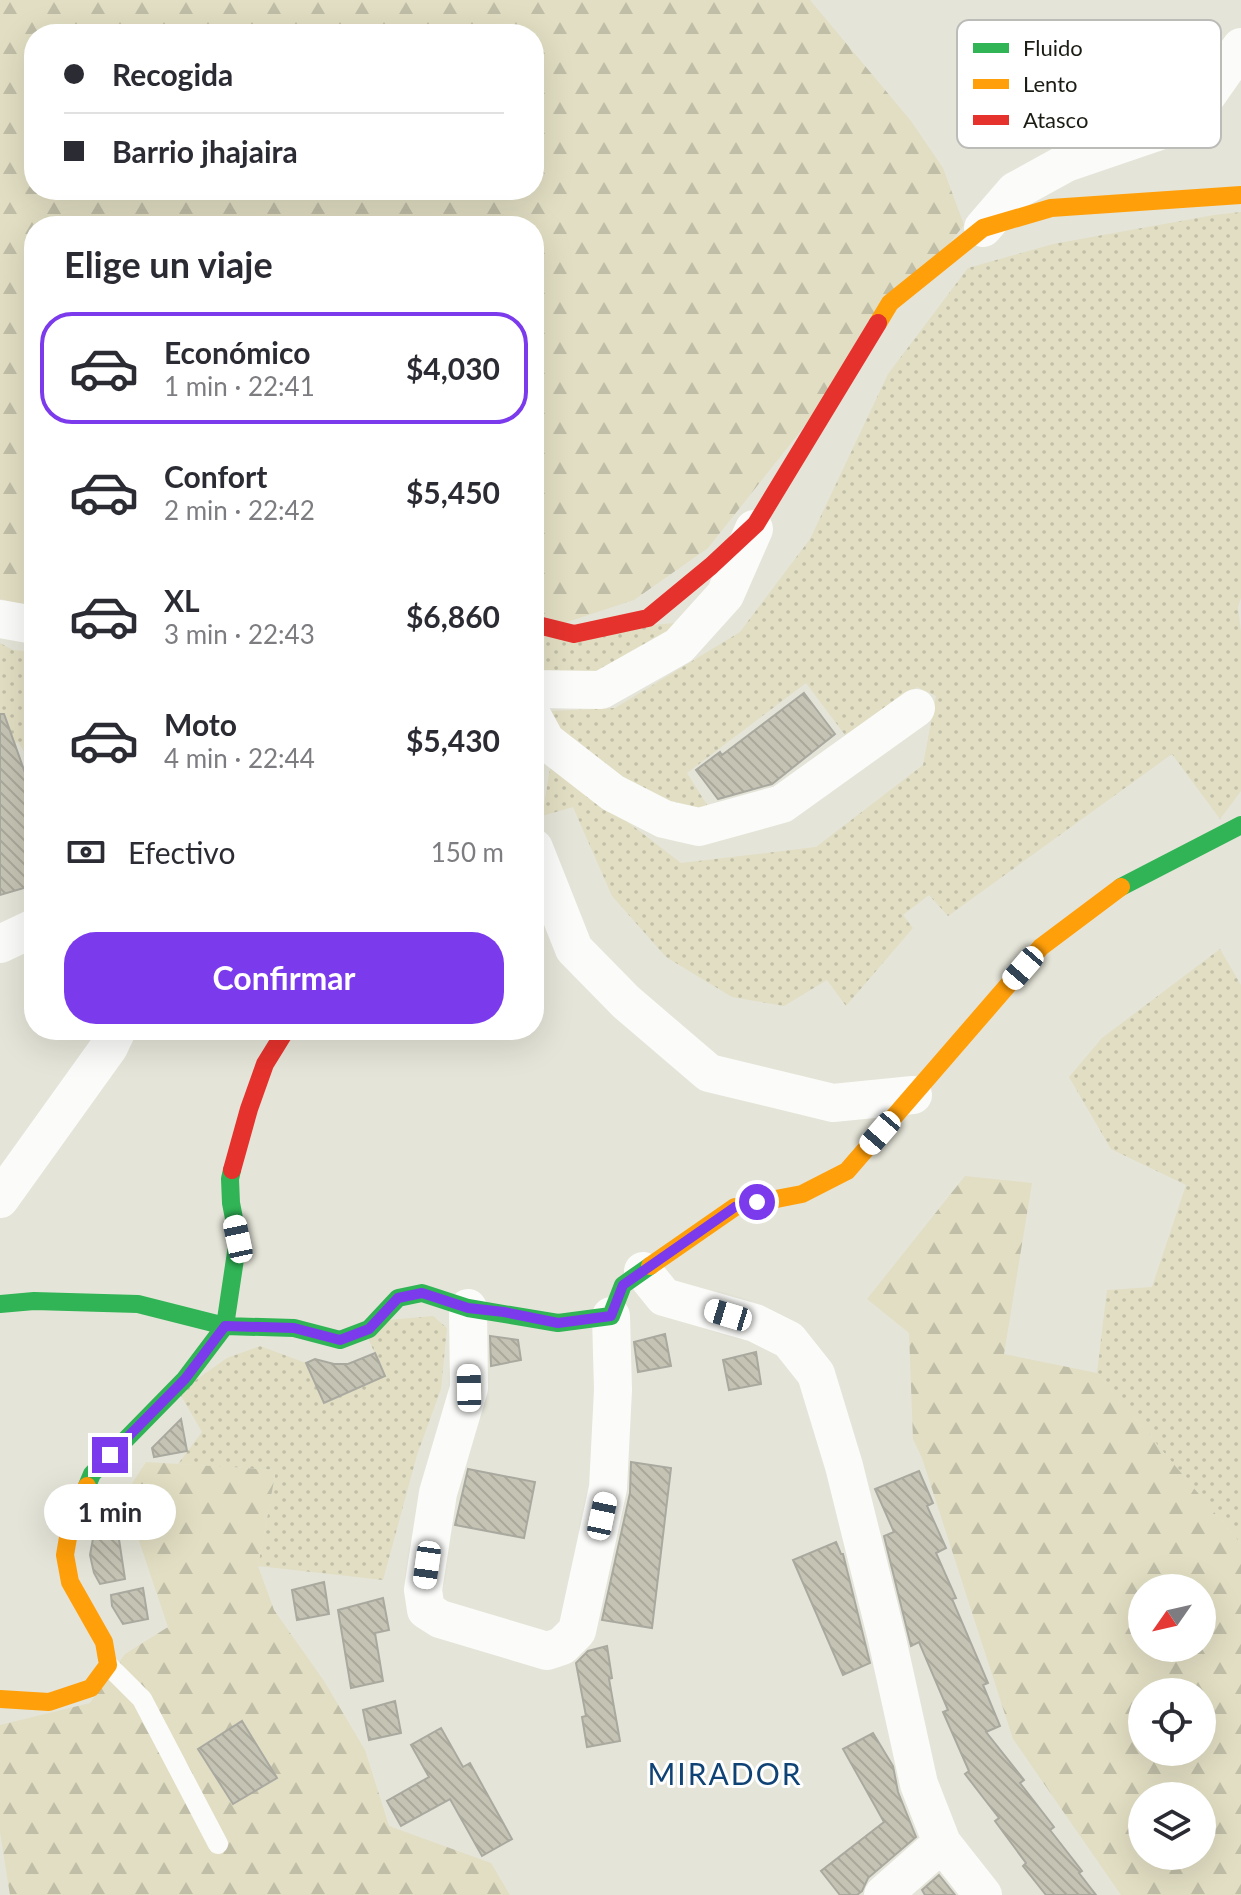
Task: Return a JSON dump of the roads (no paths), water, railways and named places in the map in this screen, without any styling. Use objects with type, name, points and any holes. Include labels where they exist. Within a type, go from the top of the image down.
[{"type":"street","points":[[1221,75],[1241,47]]},
{"type":"street","points":[[544,689],[601,690],[679,646],[725,595],[756,524],[890,303],[983,228],[1015,191],[1066,163],[1110,148]]},
{"type":"street","points":[[983,228],[1051,208],[1241,195]]},
{"type":"street","points":[[544,626],[574,634],[648,618],[756,524]]},
{"type":"street","points":[[0,619],[24,623]]},
{"type":"street","points":[[544,737],[613,793],[664,819],[699,827],[782,804],[916,708]]},
{"type":"street","points":[[468,1308],[469,1388],[438,1493],[423,1590],[426,1610],[440,1619],[547,1651],[562,1646],[577,1631],[608,1488],[613,1390],[611,1316],[623,1285],[735,1207],[802,1194],[847,1171],[1041,947],[1114,890],[1241,825]]},
{"type":"street","points":[[544,873],[574,949],[626,1002],[709,1073],[833,1103],[913,1095]]},
{"type":"street","points":[[0,944],[24,933]]},
{"type":"street","points":[[0,1199],[112,1040]]},
{"type":"street","points":[[0,1699],[49,1702],[91,1688],[108,1665],[104,1642],[70,1582],[65,1555],[70,1526],[92,1474],[185,1379],[225,1326],[238,1239],[230,1179],[265,1064],[280,1040]]},
{"type":"street","points":[[643,1271],[664,1297],[755,1323],[789,1340],[816,1374],[844,1466],[873,1581],[919,1784],[942,1843],[983,1895]]},
{"type":"street","points":[[0,1304],[34,1301],[138,1304],[225,1326],[294,1328],[340,1340],[369,1329],[398,1298],[422,1293],[468,1308],[558,1323],[611,1316]]},
{"type":"street","points":[[883,1895],[942,1843]]},
{"type":"lane","points":[[108,1665],[142,1699],[218,1844]]},
{"type":"district","name":"MIRADOR","points":[[725,1773]]}]
